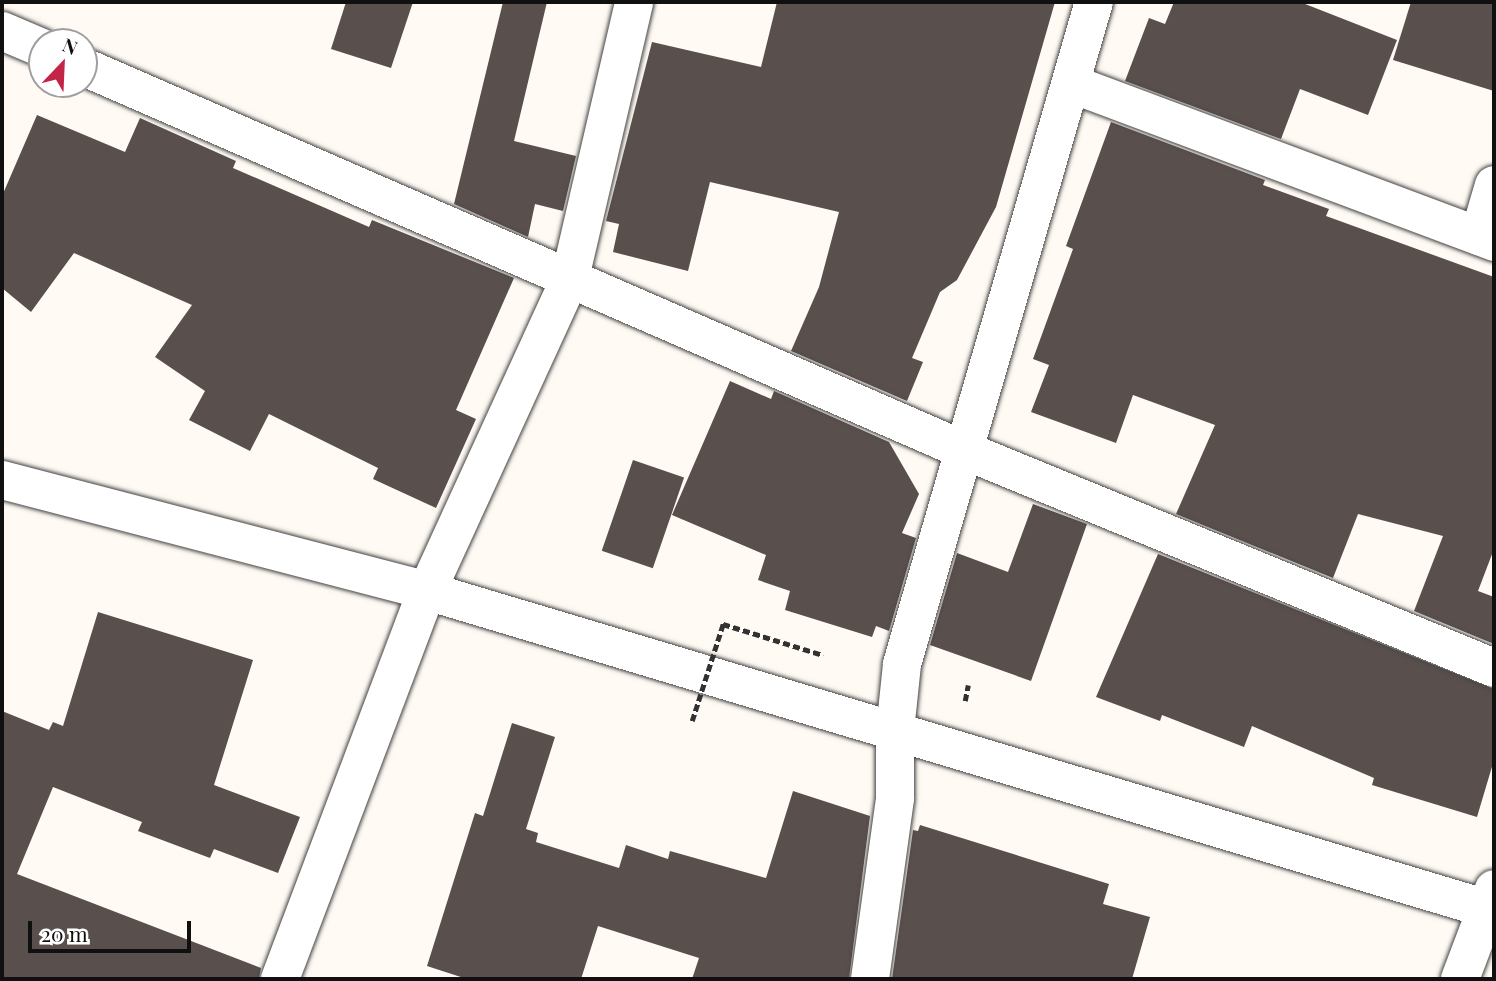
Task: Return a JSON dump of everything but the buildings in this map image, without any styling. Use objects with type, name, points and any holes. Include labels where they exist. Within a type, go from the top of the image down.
[{"type":"street","points":[[280,979],[427,591],[570,278],[634,2]]},
{"type":"street","points":[[870,979],[895,798],[895,731],[902,664],[966,451],[1094,2]]},
{"type":"street","points":[[2,30],[28,42]]},
{"type":"street","points":[[98,73],[966,451],[1494,668]]},
{"type":"street","points":[[1072,83],[1486,239],[1494,185]]},
{"type":"street","points":[[2,480],[427,591],[895,731],[1492,903],[1460,979]]},
{"type":"path","points":[[692,721],[723,624],[824,655]]}]
